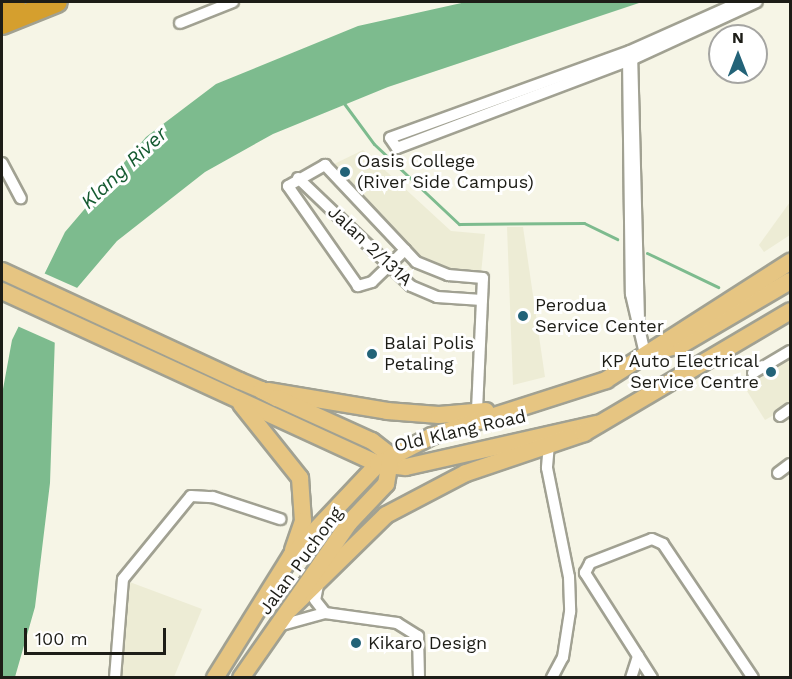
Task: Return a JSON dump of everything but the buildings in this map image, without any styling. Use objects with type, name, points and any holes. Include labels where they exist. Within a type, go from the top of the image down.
[{"type":"highway","points":[[2,7],[15,2]]},
{"type":"highway","points":[[2,24],[57,2]]},
{"type":"main road","name":"Old Klang Road","points":[[387,462],[432,436],[563,398],[653,354],[668,338],[790,262]]},
{"type":"main road","name":"Old Klang Road","points":[[2,271],[372,441],[387,462]]},
{"type":"main road","points":[[653,354],[681,345],[790,281]]},
{"type":"main road","name":"Old Klang Road","points":[[2,291],[97,337],[240,401],[387,462],[597,424],[790,311]]},
{"type":"main road","points":[[261,390],[387,411],[477,412],[563,398]]},
{"type":"main road","points":[[240,401],[300,478],[303,521],[291,556]]},
{"type":"main road","points":[[290,609],[318,585],[386,515],[466,472],[549,444],[597,424]]},
{"type":"main road","name":"Jalan Puchong","points":[[215,678],[291,556],[387,462]]},
{"type":"main road","name":"Jalan Puchong","points":[[241,678],[349,524],[386,484],[387,462]]},
{"type":"street","points":[[180,23],[233,2]]},
{"type":"street","points":[[740,2],[631,57],[390,138],[397,148],[631,57],[757,2]]},
{"type":"street","points":[[631,57],[631,294],[639,330],[653,354]]},
{"type":"street","points":[[2,163],[21,198]]},
{"type":"street","points":[[405,250],[358,286],[290,192],[288,186],[298,178],[325,165],[405,250],[431,270],[483,278],[477,412]]},
{"type":"street","name":"Jalan 2/131A","points":[[298,178],[387,266],[423,292],[482,300]]},
{"type":"street","points":[[753,373],[790,351]]},
{"type":"street","points":[[780,416],[790,409]]},
{"type":"street","points":[[549,444],[547,468],[568,569],[570,612],[562,657],[552,678]]},
{"type":"street","points":[[778,473],[790,464]]},
{"type":"street","points":[[115,678],[123,579],[191,496],[213,497],[280,519]]},
{"type":"street","points":[[652,678],[587,579],[590,563],[647,539],[660,542],[753,678]]},
{"type":"street","points":[[318,585],[315,600],[325,613]]},
{"type":"street","points":[[278,627],[325,613],[349,615],[410,627],[423,654],[419,678]]},
{"type":"street","points":[[632,678],[638,656]]},
{"type":"shaded area","points":[[363,150],[451,231],[485,234],[481,274],[449,272],[418,259],[330,166]]},
{"type":"shaded area","points":[[790,202],[790,235],[764,252],[759,245]]},
{"type":"shaded area","points":[[507,227],[523,227],[545,377],[513,385]]},
{"type":"shaded area","points":[[790,353],[790,406],[765,420],[742,383]]},
{"type":"shaded area","points":[[127,581],[202,609],[174,677],[119,678]]},
{"type":"water","name":"Klang River","points":[[466,2],[642,2],[388,87],[273,134],[205,172],[117,241],[77,288],[55,336],[50,483],[35,607],[15,677],[2,678],[3,389],[12,340],[65,232],[146,137],[216,84],[358,26]]},
{"type":"pier","points":[[39,271],[80,289],[56,343],[15,325]]},
{"type":"waterway","points":[[343,102],[374,144],[459,224],[584,223],[617,239]]},
{"type":"waterway","points":[[647,253],[718,287]]},
{"type":"place","name":"Oasis College (River Side Campus)","points":[[345,172]]},
{"type":"place","name":"Perodua Service Center","points":[[523,316]]},
{"type":"place","name":"Balai Polis Petaling","points":[[372,354]]},
{"type":"place","name":"KP Auto Electrical Service Centre","points":[[771,372]]},
{"type":"place","name":"Kikaro Design","points":[[356,643]]}]
